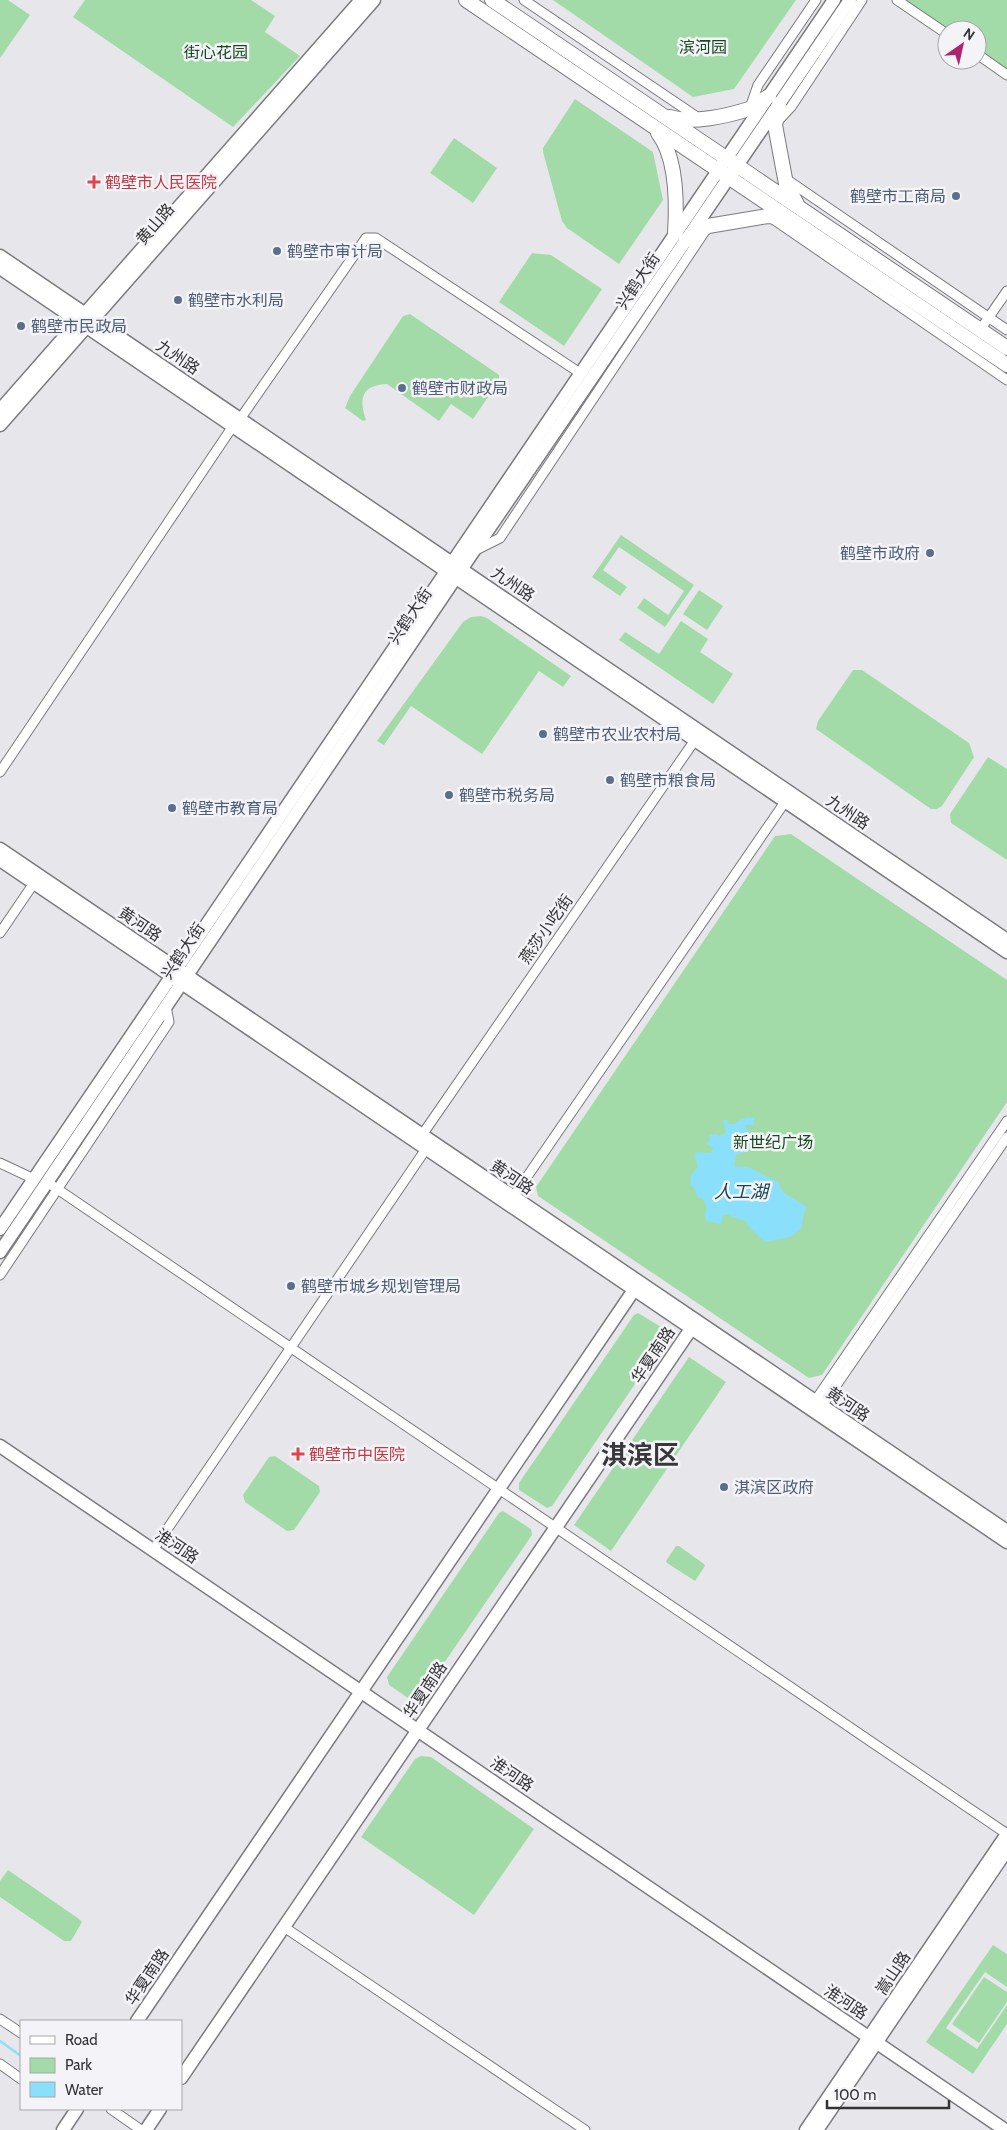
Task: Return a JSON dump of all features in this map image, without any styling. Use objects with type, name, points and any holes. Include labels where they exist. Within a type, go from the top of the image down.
[{"type":"main road","points":[[466,0],[1007,365]]},
{"type":"main road","points":[[492,0],[1007,348]]},
{"type":"main road","points":[[660,113],[675,119],[691,121],[750,108],[774,100],[775,125],[785,178],[790,194],[800,208]]},
{"type":"main road","points":[[653,126],[668,149],[681,237],[708,226],[768,216],[789,218]]},
{"type":"street","name":"黄山路","points":[[0,425],[85,320],[361,0]]},
{"type":"street","name":"黄山路","points":[[0,410],[85,320],[374,0]]},
{"type":"street","points":[[524,0],[700,119]]},
{"type":"street","points":[[750,108],[758,85],[816,0]]},
{"type":"street","name":"兴鹤大街","points":[[774,100],[834,0]]},
{"type":"street","name":"兴鹤大街","points":[[453,570],[473,552],[774,100],[850,0]]},
{"type":"street","points":[[775,125],[791,107],[862,0]]},
{"type":"street","points":[[897,0],[937,27]]},
{"type":"street","points":[[987,61],[1007,75]]},
{"type":"street","points":[[785,178],[1007,330]]},
{"type":"street","points":[[768,216],[1007,380]]},
{"type":"street","points":[[473,552],[500,538],[708,226]]},
{"type":"street","name":"兴鹤大街","points":[[0,1229],[179,976],[453,570],[580,373],[681,237]]},
{"type":"street","points":[[0,772],[236,423],[366,238],[376,238],[580,373]]},
{"type":"street","name":"九州路","points":[[0,256],[85,320],[236,423],[1007,940]]},
{"type":"street","name":"九州路","points":[[0,268],[85,320]]},
{"type":"street","points":[[980,330],[1007,291]]},
{"type":"street","name":"九州路","points":[[453,570],[695,740],[1007,952]]},
{"type":"street","name":"燕莎小吃街","points":[[422,1135],[695,740]]},
{"type":"street","points":[[511,1201],[786,802]]},
{"type":"street","name":"黄河路","points":[[0,849],[426,1149],[511,1201]]},
{"type":"street","name":"黄河路","points":[[0,860],[422,1135],[511,1201],[1007,1542]]},
{"type":"street","points":[[0,933],[34,883]]},
{"type":"street","name":"兴鹤大街","points":[[0,1252],[166,1006],[179,976]]},
{"type":"street","points":[[0,1275],[168,1022],[166,1006]]},
{"type":"street","points":[[818,1404],[1007,1121]]},
{"type":"street","points":[[818,1404],[1007,1137]]},
{"type":"street","points":[[153,1550],[426,1149]]},
{"type":"street","points":[[0,1163],[34,1179]]},
{"type":"street","points":[[47,1182],[1007,1834]]},
{"type":"street","name":"华夏南路","points":[[137,2020],[636,1286]]},
{"type":"street","name":"黄河路","points":[[694,1325],[818,1404],[1007,1531]]},
{"type":"street","name":"华夏南路","points":[[182,2077],[694,1325]]},
{"type":"street","name":"淮河路","points":[[0,1446],[1005,2130]]},
{"type":"street","name":"嵩山路","points":[[817,2130],[872,2040],[1007,1834]]},
{"type":"street","name":"嵩山路","points":[[806,2130],[1007,1850]]},
{"type":"street","points":[[284,1927],[585,2130]]},
{"type":"street","points":[[0,2019],[20,2032]]},
{"type":"street","points":[[0,2064],[20,2078]]},
{"type":"street","points":[[113,2110],[141,2130]]},
{"type":"street","points":[[146,2130],[159,2110]]},
{"type":"street","points":[[63,2130],[72,2111]]},
{"type":"green space","points":[[0,0],[8,0],[30,15],[0,58]]},
{"type":"green space","name":"街心花园","points":[[85,0],[251,0],[275,16],[265,32],[300,56],[233,127],[73,17]]},
{"type":"green space","name":"滨河园","points":[[553,0],[796,0],[734,89],[693,97]]},
{"type":"green space","points":[[897,0],[1007,0],[1007,75],[987,61],[987,20],[937,20],[937,24]]},
{"type":"green space","points":[[575,99],[653,152],[663,200],[619,264],[567,228],[562,221],[543,152],[543,148]]},
{"type":"green space","points":[[454,138],[497,168],[473,203],[430,173]]},
{"type":"green space","points":[[532,253],[551,255],[602,289],[564,346],[499,302]]},
{"type":"green space","points":[[410,314],[499,375],[499,381],[473,419],[451,404],[439,421],[387,384],[372,387],[364,394],[363,406],[366,420],[363,421],[345,408],[350,396],[403,316]]},
{"type":"green space","points":[[621,535],[694,585],[665,627],[637,608],[644,598],[668,615],[684,591],[619,547],[603,570],[627,587],[620,596],[592,577]]},
{"type":"green space","points":[[699,590],[723,606],[707,630],[683,614]]},
{"type":"green space","points":[[481,616],[487,618],[571,676],[563,687],[539,671],[482,754],[411,706],[384,745],[377,741],[463,622],[471,617]]},
{"type":"green space","points":[[681,621],[708,639],[700,652],[733,674],[713,704],[619,640],[625,632],[659,654]]},
{"type":"green space","points":[[853,670],[862,670],[969,743],[974,757],[942,806],[937,809],[931,809],[816,729],[818,721]]},
{"type":"green space","points":[[988,757],[1007,769],[1007,860],[951,823],[950,814]]},
{"type":"green space","name":"新世纪广场","points":[[791,834],[1007,980],[1007,1102],[822,1375],[809,1378],[538,1196],[536,1187],[775,836]]},
{"type":"green space","points":[[638,1313],[666,1330],[667,1337],[552,1506],[547,1508],[519,1490],[519,1483],[634,1315]]},
{"type":"green space","points":[[689,1357],[726,1382],[611,1551],[574,1525]]},
{"type":"green space","points":[[275,1456],[319,1486],[320,1492],[294,1530],[287,1531],[245,1502],[243,1495],[269,1457]]},
{"type":"green space","points":[[503,1511],[531,1529],[532,1535],[420,1698],[411,1700],[389,1685],[387,1677],[499,1513]]},
{"type":"green space","points":[[676,1546],[679,1546],[704,1564],[705,1566],[695,1581],[667,1563],[666,1561]]},
{"type":"green space","points":[[421,1756],[431,1757],[534,1829],[474,1915],[361,1837],[415,1759]]},
{"type":"green space","points":[[8,1870],[82,1922],[71,1941],[64,1941],[0,1897],[0,1881]]},
{"type":"green space","points":[[993,1945],[1007,1954],[1007,1987],[985,1972],[946,2028],[977,2049],[1007,2005],[1007,2024],[973,2074],[926,2042]]},
{"type":"green space","points":[[984,1977],[1007,1992],[1007,2002],[979,2043],[952,2024]]},
{"type":"water","name":"人工湖","points":[[749,1117],[754,1118],[754,1125],[746,1125],[745,1128],[749,1131],[751,1137],[755,1138],[756,1147],[747,1148],[748,1151],[736,1155],[734,1167],[740,1166],[752,1169],[779,1182],[779,1186],[784,1193],[807,1207],[804,1212],[801,1229],[790,1237],[765,1242],[747,1225],[746,1221],[732,1217],[729,1214],[723,1215],[721,1224],[706,1221],[705,1213],[707,1208],[703,1199],[697,1197],[695,1189],[690,1185],[691,1175],[698,1167],[695,1156],[696,1152],[710,1153],[714,1148],[706,1144],[710,1140],[709,1135],[715,1134],[720,1136],[726,1132],[723,1120],[727,1120],[729,1124],[735,1124],[737,1121]]},
{"type":"waterway","points":[[0,2041],[20,2055]]},
{"type":"place","name":"鹤壁市人民医院","points":[[94,182]]},
{"type":"place","name":"鹤壁市工商局","points":[[956,196]]},
{"type":"place","name":"鹤壁市审计局","points":[[277,251]]},
{"type":"place","name":"鹤壁市水利局","points":[[178,300]]},
{"type":"place","name":"鹤壁市民政局","points":[[21,326]]},
{"type":"place","name":"鹤壁市财政局","points":[[402,388]]},
{"type":"place","name":"鹤壁市政府","points":[[930,553]]},
{"type":"place","name":"鹤壁市农业农村局","points":[[543,734]]},
{"type":"place","name":"鹤壁市粮食局","points":[[610,780]]},
{"type":"place","name":"鹤壁市税务局","points":[[449,795]]},
{"type":"place","name":"鹤壁市教育局","points":[[172,808]]},
{"type":"place","name":"鹤壁市城乡规划管理局","points":[[291,1286]]},
{"type":"place","name":"鹤壁市中医院","points":[[298,1454]]},
{"type":"place","name":"淇滨区政府","points":[[724,1487]]},
{"type":"district","name":"淇滨区","points":[[640,1455]]}]
